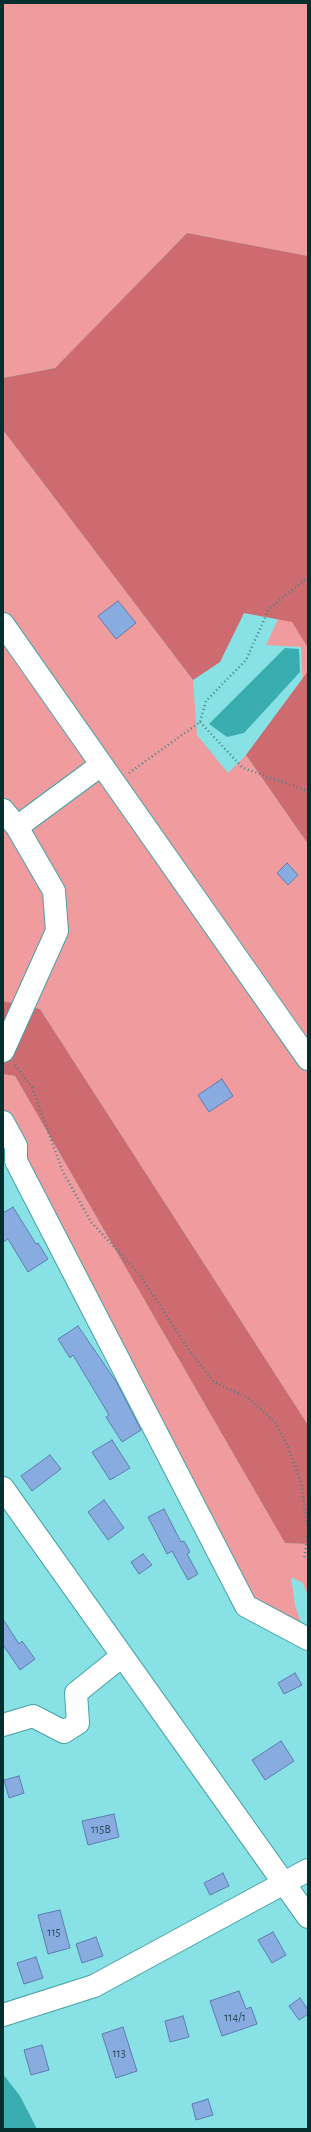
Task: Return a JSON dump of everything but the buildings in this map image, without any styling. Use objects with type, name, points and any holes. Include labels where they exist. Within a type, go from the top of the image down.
[{"type":"street","points":[[3,624],[308,1059]]},
{"type":"street","points":[[16,827],[101,765]]},
{"type":"street","points":[[3,810],[16,827],[54,891],[57,931],[3,1050]]},
{"type":"street","points":[[3,1122],[16,1146],[16,1161],[246,1606],[308,1639]]},
{"type":"street","points":[[3,1488],[308,1917]]},
{"type":"street","points":[[3,1726],[33,1716],[64,1732],[78,1723],[76,1693],[122,1656]]},
{"type":"street","points":[[3,2015],[94,1986],[308,1870]]},
{"type":"path","points":[[114,783],[200,722],[206,701],[246,660],[269,609],[308,577]]},
{"type":"path","points":[[200,722],[243,768],[308,791]]},
{"type":"path","points":[[3,1050],[32,1087],[63,1172],[91,1222],[140,1275],[187,1347],[214,1382],[248,1398],[275,1422],[286,1442],[301,1482],[308,1530],[304,1560]]},
{"type":"shaded area","points":[[3,3],[308,3],[308,256],[187,233],[55,368],[3,378]]},
{"type":"shaded area","points":[[187,233],[308,256],[308,648],[292,622],[244,613],[220,662],[193,680],[3,430],[3,378],[55,368]]},
{"type":"shaded area","points":[[3,430],[193,680],[197,735],[228,773],[246,755],[308,844],[308,1425],[40,1009],[3,1001]]},
{"type":"shaded area","points":[[308,593],[308,691],[303,690],[301,647],[266,645],[279,617]]},
{"type":"shaded area","points":[[308,671],[308,844],[246,755]]},
{"type":"shaded area","points":[[3,1001],[40,1009],[308,1425],[308,1544],[285,1543],[15,1076],[3,1074]]},
{"type":"shaded area","points":[[3,1074],[15,1076],[285,1543],[308,1544],[308,1596],[303,1583],[291,1577],[295,1605],[303,1629],[250,1598],[3,1113]]},
{"type":"water","points":[[285,648],[299,649],[300,672],[244,733],[227,737],[209,724]]},
{"type":"water","points":[[3,2074],[20,2096],[37,2129],[3,2129]]}]
